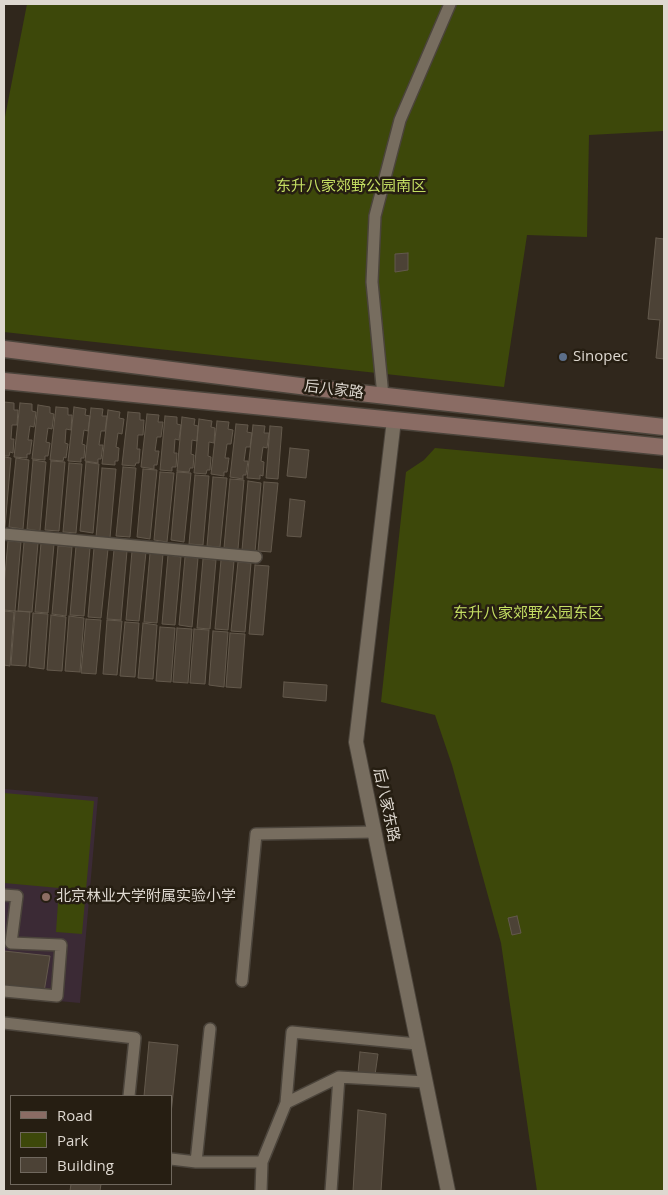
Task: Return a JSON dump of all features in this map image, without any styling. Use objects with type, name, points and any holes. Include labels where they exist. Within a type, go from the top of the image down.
[{"type":"main road","name":"后八家路","points":[[4,349],[383,396],[664,427]]},
{"type":"main road","name":"后八家路","points":[[4,382],[664,447]]},
{"type":"street","points":[[383,396],[372,282],[374,216],[400,120],[450,4]]},
{"type":"street","name":"后八家东路","points":[[394,420],[356,742],[448,1191]]},
{"type":"street","points":[[4,534],[256,557]]},
{"type":"street","points":[[242,981],[256,834],[375,832]]},
{"type":"street","points":[[4,895],[17,896],[11,943],[61,945],[58,996],[4,991]]},
{"type":"street","points":[[4,1023],[135,1038],[128,1095]]},
{"type":"street","points":[[196,1162],[210,1029]]},
{"type":"street","points":[[261,1191],[262,1162],[286,1103],[292,1032],[417,1044]]},
{"type":"street","points":[[286,1103],[339,1077],[425,1082]]},
{"type":"street","points":[[330,1191],[339,1077]]},
{"type":"street","points":[[172,1159],[196,1162],[262,1162]]},
{"type":"shaded area","name":"北京林业大学附属实验小学","points":[[4,789],[98,797],[80,1003],[4,996]]},
{"type":"green space","name":"东升八家郊野公园南区","points":[[27,4],[664,4],[664,131],[589,135],[587,237],[527,235],[504,387],[4,332],[4,122]]},
{"type":"green space","name":"东升八家郊野公园东区","points":[[435,448],[664,469],[664,1191],[537,1191],[501,943],[452,765],[435,715],[381,702],[406,472],[424,460]]},
{"type":"green space","points":[[4,793],[94,801],[82,934],[56,932],[59,888],[4,883]]},
{"type":"building","points":[[656,238],[664,239],[664,359],[656,358],[660,320],[648,319]]},
{"type":"building","points":[[408,253],[408,270],[395,272],[395,254]]},
{"type":"building","points":[[4,402],[14,403],[14,410],[18,410],[17,425],[12,425],[13,453],[10,452],[9,456],[4,456]]},
{"type":"building","points":[[20,403],[32,404],[32,411],[36,412],[34,427],[30,426],[28,440],[32,440],[30,454],[27,454],[27,458],[14,457]]},
{"type":"building","points":[[38,405],[50,407],[50,413],[54,414],[52,429],[48,428],[46,442],[50,443],[48,456],[45,456],[45,460],[32,459]]},
{"type":"building","points":[[56,407],[68,408],[68,415],[72,415],[71,430],[66,429],[65,443],[68,444],[66,458],[64,457],[63,461],[50,460]]},
{"type":"building","points":[[74,407],[86,409],[85,415],[90,416],[88,431],[84,430],[82,444],[85,445],[84,458],[81,458],[81,462],[68,461]]},
{"type":"building","points":[[91,408],[103,409],[102,416],[107,416],[105,431],[101,431],[99,445],[103,445],[101,459],[98,459],[98,463],[85,461]]},
{"type":"building","points":[[108,410],[120,412],[119,418],[124,419],[122,434],[118,433],[116,447],[119,448],[118,461],[115,461],[115,465],[102,464]]},
{"type":"building","points":[[128,412],[140,413],[140,420],[144,420],[143,435],[138,435],[139,463],[136,463],[135,466],[122,465]]},
{"type":"building","points":[[147,414],[159,415],[158,422],[163,422],[161,437],[157,437],[155,451],[159,451],[157,465],[154,465],[154,469],[141,467]]},
{"type":"building","points":[[165,416],[177,417],[177,424],[181,425],[179,440],[175,439],[176,467],[172,467],[172,471],[160,470]]},
{"type":"building","points":[[182,417],[195,419],[194,425],[198,426],[197,441],[192,440],[193,468],[190,468],[189,472],[177,471]]},
{"type":"building","points":[[199,419],[212,421],[211,427],[215,428],[214,443],[209,442],[210,470],[207,470],[206,474],[194,473]]},
{"type":"building","points":[[217,421],[229,422],[228,429],[233,430],[231,444],[227,444],[225,458],[229,458],[227,472],[224,472],[224,476],[211,474]]},
{"type":"building","points":[[236,424],[248,425],[247,432],[252,433],[250,447],[246,447],[244,461],[248,461],[246,475],[243,475],[243,479],[230,477]]},
{"type":"building","points":[[253,425],[265,426],[264,433],[269,433],[267,448],[263,447],[261,461],[264,462],[263,476],[260,475],[260,479],[247,478]]},
{"type":"building","points":[[270,426],[282,427],[278,479],[266,478]]},
{"type":"building","points":[[290,448],[309,450],[306,478],[287,476]]},
{"type":"building","points":[[4,457],[11,458],[5,527],[4,526]]},
{"type":"building","points":[[16,458],[29,460],[23,529],[9,527]]},
{"type":"building","points":[[33,460],[46,462],[40,531],[27,529]]},
{"type":"building","points":[[51,461],[65,462],[59,531],[45,530]]},
{"type":"building","points":[[86,462],[99,464],[93,533],[80,531]]},
{"type":"building","points":[[69,463],[82,464],[76,533],[63,532]]},
{"type":"building","points":[[123,467],[136,468],[130,537],[116,536]]},
{"type":"building","points":[[102,468],[116,469],[110,538],[96,537]]},
{"type":"building","points":[[143,469],[157,470],[150,539],[137,537]]},
{"type":"building","points":[[160,472],[174,473],[167,542],[154,540]]},
{"type":"building","points":[[177,472],[191,473],[184,542],[171,540]]},
{"type":"building","points":[[195,475],[209,476],[203,545],[189,544]]},
{"type":"building","points":[[213,477],[227,478],[220,547],[207,546]]},
{"type":"building","points":[[230,479],[244,480],[238,549],[224,548]]},
{"type":"building","points":[[248,481],[261,483],[255,552],[242,550]]},
{"type":"building","points":[[264,482],[278,483],[271,552],[258,551]]},
{"type":"building","points":[[290,499],[305,501],[301,537],[287,536]]},
{"type":"building","points":[[8,541],[21,542],[15,611],[4,610]]},
{"type":"building","points":[[24,542],[38,543],[32,612],[18,611]]},
{"type":"building","points":[[41,543],[54,544],[48,613],[35,612]]},
{"type":"building","points":[[58,546],[72,547],[66,616],[52,614]]},
{"type":"building","points":[[76,546],[90,548],[84,616],[70,615]]},
{"type":"building","points":[[94,548],[108,549],[101,618],[88,617]]},
{"type":"building","points":[[114,550],[127,551],[121,620],[107,619]]},
{"type":"building","points":[[132,551],[146,552],[139,621],[126,620]]},
{"type":"building","points":[[150,553],[163,554],[157,623],[144,622]]},
{"type":"building","points":[[168,555],[181,557],[175,625],[162,624]]},
{"type":"building","points":[[185,557],[198,558],[192,627],[179,625]]},
{"type":"building","points":[[203,559],[216,560],[210,629],[197,628]]},
{"type":"building","points":[[221,560],[234,561],[228,630],[215,629]]},
{"type":"building","points":[[238,562],[251,563],[245,632],[231,631]]},
{"type":"building","points":[[255,565],[269,566],[263,635],[249,634]]},
{"type":"building","points":[[4,611],[14,612],[10,666],[4,665]]},
{"type":"building","points":[[15,611],[30,612],[26,666],[11,665]]},
{"type":"building","points":[[33,613],[48,614],[44,669],[29,667]]},
{"type":"building","points":[[51,615],[66,617],[62,671],[47,670]]},
{"type":"building","points":[[69,616],[84,618],[80,672],[65,671]]},
{"type":"building","points":[[86,619],[101,620],[96,674],[81,673]]},
{"type":"building","points":[[107,620],[122,621],[117,675],[103,674]]},
{"type":"building","points":[[125,622],[139,623],[135,677],[120,676]]},
{"type":"building","points":[[143,623],[157,625],[153,679],[138,678]]},
{"type":"building","points":[[160,627],[175,628],[171,682],[156,681]]},
{"type":"building","points":[[177,628],[192,629],[188,683],[173,682]]},
{"type":"building","points":[[194,629],[209,630],[205,684],[190,683]]},
{"type":"building","points":[[213,631],[228,632],[224,687],[209,685]]},
{"type":"building","points":[[230,633],[245,634],[241,688],[226,687]]},
{"type":"building","points":[[284,682],[327,685],[326,701],[283,697]]},
{"type":"building","points":[[517,916],[521,933],[512,935],[508,918]]},
{"type":"building","points":[[4,951],[50,956],[44,992],[4,987]]},
{"type":"building","points":[[149,1042],[178,1045],[172,1104],[172,1095],[144,1095]]},
{"type":"building","points":[[360,1052],[378,1054],[375,1075],[358,1073]]},
{"type":"building","points":[[358,1110],[386,1114],[381,1191],[353,1191]]},
{"type":"building","points":[[71,1185],[101,1185],[100,1191],[70,1191]]},
{"type":"place","name":"Sinopec","points":[[563,357]]},
{"type":"place","name":"北京林业大学附属实验小学","points":[[46,897]]}]
